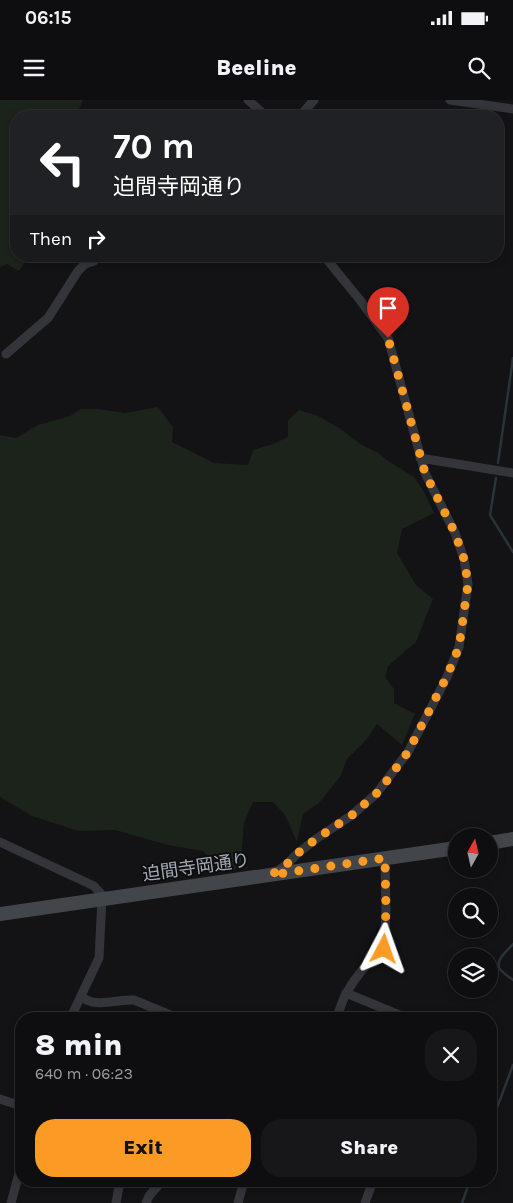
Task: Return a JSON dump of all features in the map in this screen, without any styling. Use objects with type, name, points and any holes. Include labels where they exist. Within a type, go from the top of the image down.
[{"type":"street","points":[[248,100],[259,110]]},
{"type":"street","points":[[305,110],[314,100]]},
{"type":"street","points":[[450,100],[513,109]]},
{"type":"street","points":[[6,354],[48,318],[78,271],[90,262]]},
{"type":"street","points":[[271,875],[376,794],[408,752],[447,676],[459,647],[468,584],[464,559],[455,533],[425,473],[420,458],[388,338],[329,262]]},
{"type":"street","points":[[420,458],[513,473]]},
{"type":"street","points":[[498,842],[513,839]]},
{"type":"street","points":[[0,842],[94,886],[101,894],[99,958],[74,1012]]},
{"type":"street","name":"迫間寺岡通り","points":[[0,914],[448,849]]},
{"type":"street","points":[[339,1012],[346,993],[357,977],[372,959],[384,949],[386,911],[385,858]]},
{"type":"street","points":[[346,993],[393,1012]]},
{"type":"street","points":[[81,997],[99,1003],[134,1000],[163,1012]]},
{"type":"street","points":[[0,1099],[15,1104]]},
{"type":"street","points":[[11,1203],[15,1187]]},
{"type":"street","points":[[116,1203],[119,1187]]},
{"type":"street","points":[[146,1203],[157,1187]]},
{"type":"street","points":[[238,1203],[242,1187]]},
{"type":"street","points":[[365,1203],[371,1187]]},
{"type":"shaded area","points":[[0,100],[83,100],[79,110],[10,110],[10,262],[25,262],[19,271],[7,264],[0,267]]},
{"type":"shaded area","points":[[158,407],[173,427],[172,442],[214,463],[248,465],[253,450],[288,437],[288,420],[299,410],[318,416],[414,477],[423,490],[434,513],[402,529],[397,553],[416,585],[433,599],[416,642],[388,666],[385,677],[394,689],[394,703],[415,714],[402,745],[377,724],[367,739],[347,759],[340,777],[319,803],[303,814],[297,842],[285,815],[273,802],[253,802],[244,823],[239,868],[226,872],[215,870],[211,860],[203,851],[168,845],[115,830],[78,831],[32,816],[0,797],[0,435],[16,438],[38,425],[70,416],[81,409],[98,409],[125,413]]},
{"type":"waterway","points":[[498,463],[513,358]]},
{"type":"waterway","points":[[496,478],[490,515],[513,552]]},
{"type":"waterway","points":[[513,944],[502,956],[499,963],[500,969],[513,980]]},
{"type":"waterway","points":[[497,1108],[513,1065]]},
{"type":"waterway","points":[[462,1203],[468,1187]]},
{"type":"route","points":[[384,949],[386,911],[385,858],[271,875],[286,865],[316,839],[352,815],[383,786],[408,752],[447,676],[459,647],[468,584],[464,559],[455,533],[425,473],[388,338]]}]
